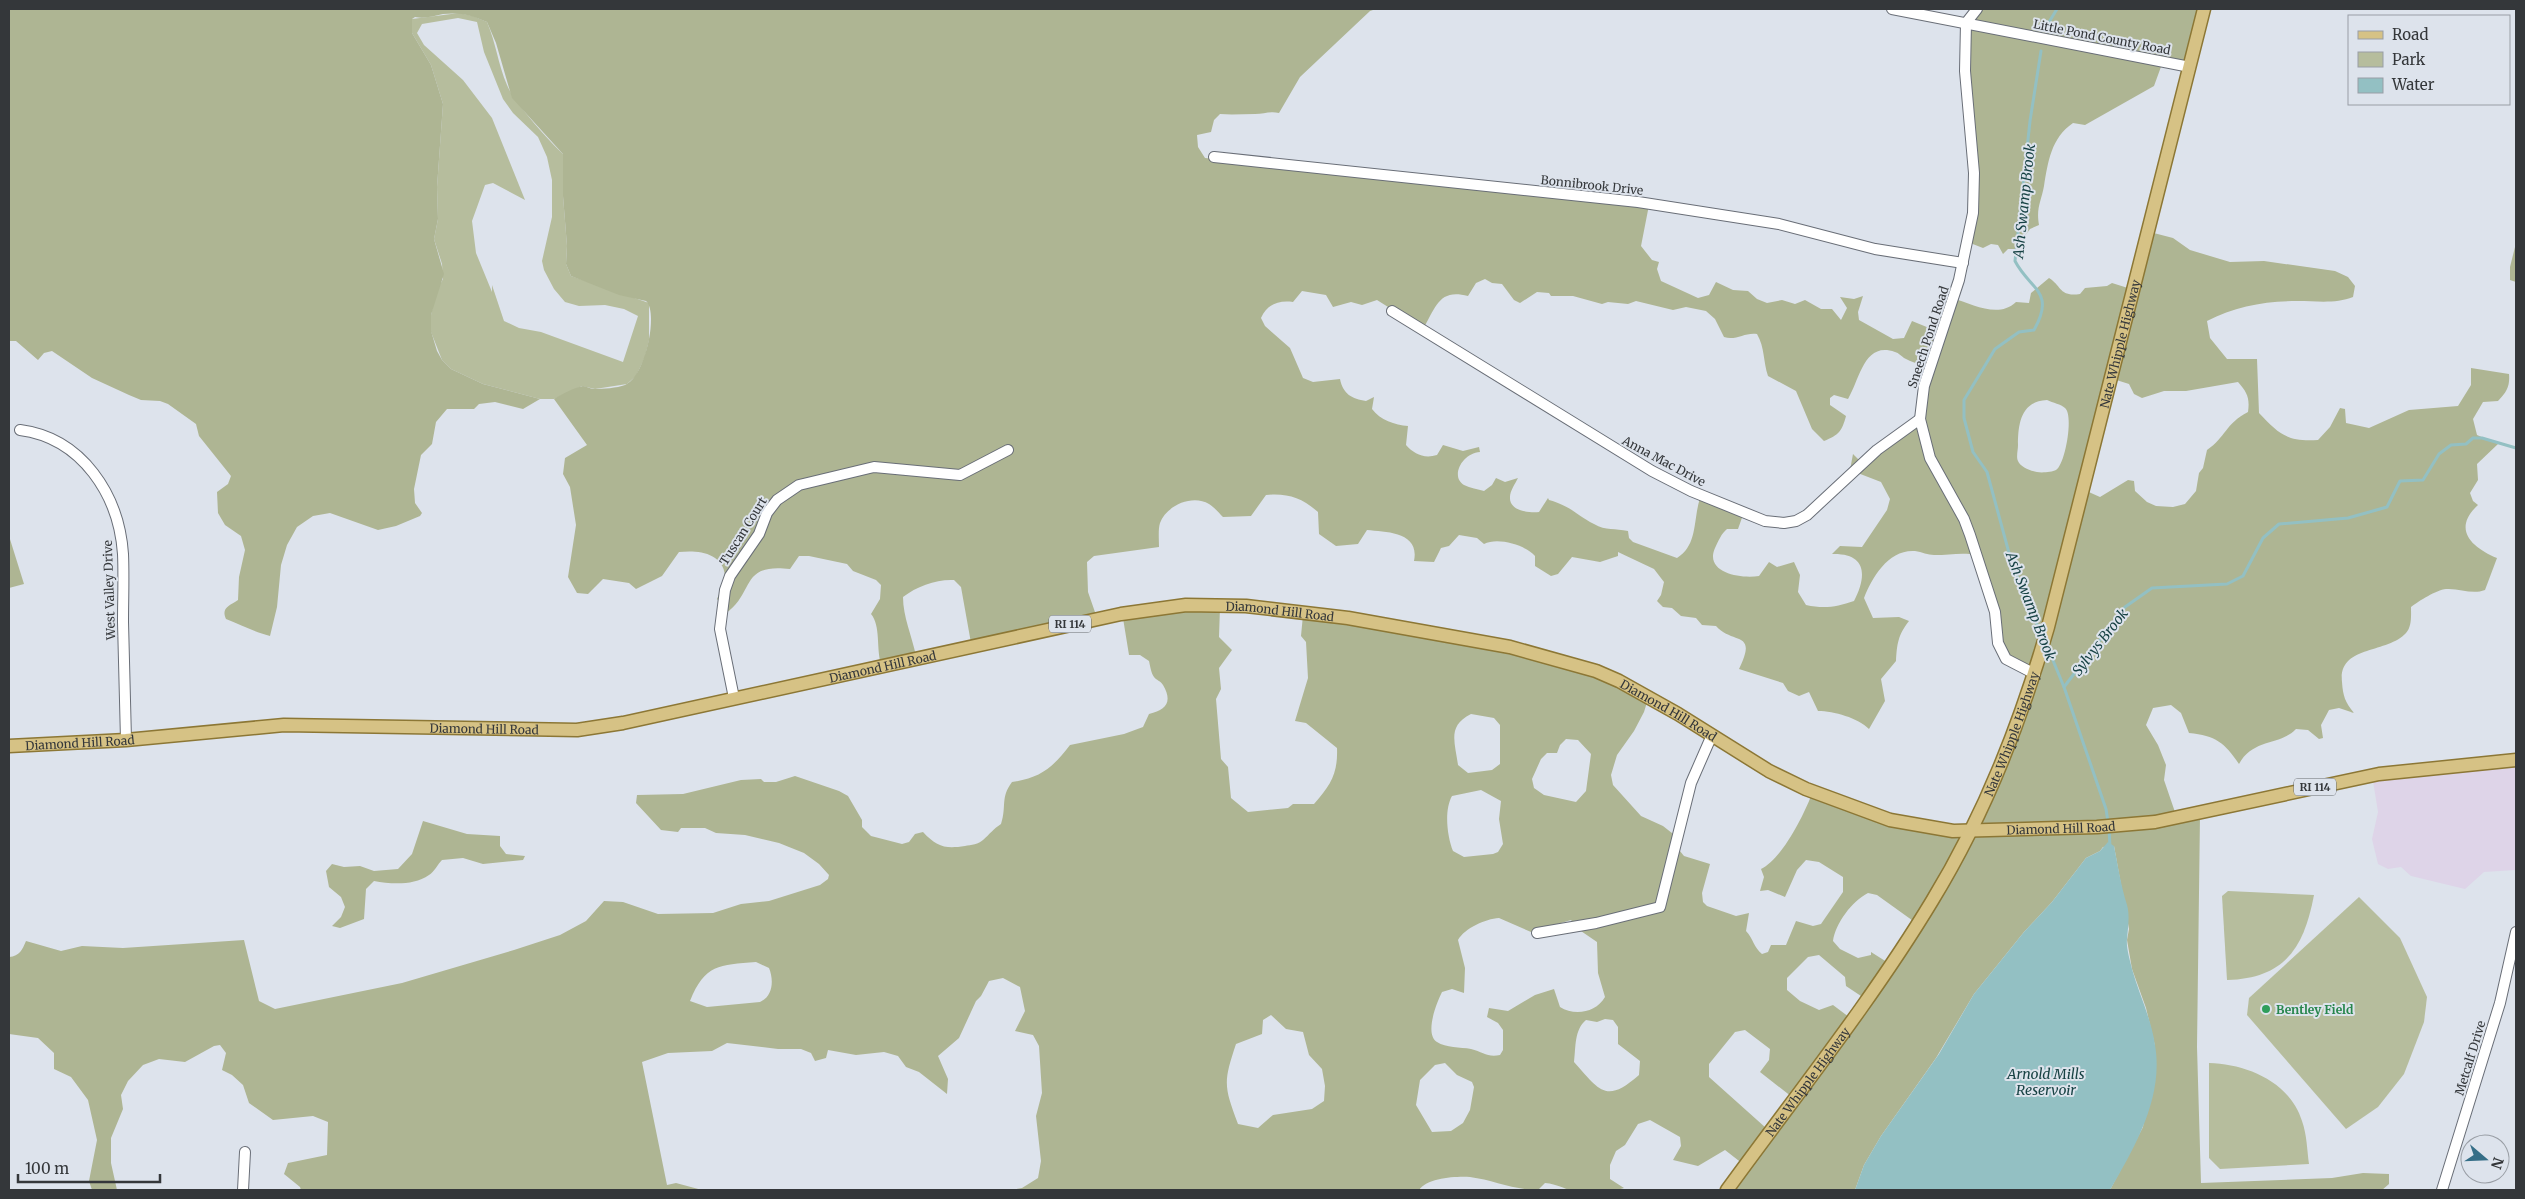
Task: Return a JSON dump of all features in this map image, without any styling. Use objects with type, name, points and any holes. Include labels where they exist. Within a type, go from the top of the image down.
[{"type":"main road","name":"Nate Whipple Highway","points":[[1727,1190],[1886,972],[1932,901],[1970,831],[2012,736],[2042,650],[2204,9]]},
{"type":"main road","name":"Diamond Hill Road","points":[[9,746],[126,740],[293,724],[577,730],[624,723],[1121,614],[1186,605],[1222,604],[1348,618],[1510,647],[1596,671],[1619,681],[1712,735],[1769,771],[1806,790],[1890,820],[1928,828],[1970,831],[2116,825],[2174,820],[2284,793],[2380,774],[2516,760]]},
{"type":"street","name":"Little Pond County Road","points":[[1892,9],[2190,67]]},
{"type":"street","points":[[1966,23],[1976,9]]},
{"type":"street","name":"Sneech Pond Road","points":[[1966,23],[1966,72],[1974,155],[1974,192],[1970,231],[1955,296],[1924,386],[1920,419],[1930,458],[1964,519],[1970,535],[1995,612],[1998,643],[2006,659],[2035,674]]},
{"type":"street","name":"Bonnibrook Drive","points":[[1214,158],[1638,202],[1779,224],[1875,249],[1963,263]]},
{"type":"street","name":"Anna Mac Drive","points":[[1392,311],[1652,471],[1691,491],[1765,521],[1784,523],[1796,521],[1807,515],[1877,450],[1920,419]]},
{"type":"street","name":"West Valley Drive","points":[[20,430],[40,432],[76,454],[103,487],[118,522],[123,553],[126,740]]},
{"type":"street","name":"Tuscan Court","points":[[734,698],[720,629],[725,590],[730,576],[759,534],[767,512],[785,493],[800,485],[874,467],[960,475],[1008,450]]},
{"type":"street","points":[[1537,933],[1596,923],[1660,907],[1691,783],[1712,735]]},
{"type":"street","points":[[2516,760],[2516,768]]},
{"type":"street","name":"Metcalf Drive","points":[[2442,1190],[2500,1003],[2516,932]]},
{"type":"street","points":[[243,1190],[245,1152]]},
{"type":"shaded area","points":[[2516,761],[2516,870],[2484,872],[2465,889],[2411,876],[2401,867],[2388,869],[2378,864],[2372,839],[2378,812],[2372,775]]},
{"type":"green space","points":[[9,9],[1376,9],[1370,11],[1300,77],[1279,113],[1220,114],[1214,120],[1211,132],[1197,135],[1198,147],[1205,158],[1649,205],[1641,246],[1652,260],[1659,262],[1657,269],[1661,281],[1698,298],[1709,295],[1716,282],[1733,290],[1748,291],[1757,299],[1767,303],[1782,300],[1795,304],[1805,300],[1821,309],[1832,309],[1841,320],[1847,308],[1840,297],[1854,299],[1863,296],[1858,312],[1859,320],[1893,339],[1904,338],[1912,321],[1939,332],[1952,298],[1985,309],[2001,309],[2009,307],[2016,302],[2029,303],[2031,293],[2049,278],[2064,292],[2073,295],[2080,294],[2085,288],[2107,286],[2112,283],[2131,289],[2146,231],[2173,238],[2190,250],[2230,262],[2264,261],[2335,271],[2348,277],[2355,286],[2353,297],[2319,302],[2274,302],[2240,308],[2207,321],[2210,338],[2227,359],[2257,359],[2259,413],[2278,431],[2299,440],[2318,440],[2330,427],[2340,408],[2345,409],[2346,423],[2369,428],[2409,410],[2458,406],[2471,385],[2471,368],[2509,374],[2509,382],[2504,395],[2498,401],[2483,402],[2473,419],[2477,435],[2498,444],[2477,464],[2478,480],[2470,493],[2473,501],[2478,505],[2466,522],[2468,536],[2473,543],[2497,558],[2485,590],[2471,592],[2446,589],[2423,599],[2411,607],[2408,630],[2398,640],[2355,656],[2348,662],[2343,670],[2342,687],[2347,702],[2354,713],[2339,708],[2329,710],[2321,725],[2323,738],[2319,739],[2308,730],[2296,729],[2282,738],[2252,750],[2239,764],[2229,750],[2218,741],[2206,736],[2189,733],[2181,713],[2171,705],[2153,708],[2146,725],[2158,745],[2166,765],[2164,780],[2176,815],[2200,815],[2197,1047],[2201,1183],[2332,1178],[2363,1173],[2389,1174],[2389,1184],[2382,1190],[2110,1190],[2143,1127],[2155,1046],[2146,1008],[2132,969],[2127,940],[2129,929],[2114,846],[2103,847],[2100,851],[2086,858],[2052,902],[2024,932],[1974,994],[1936,1058],[1881,1136],[1864,1165],[1855,1190],[1724,1190],[1743,1164],[1725,1150],[1698,1166],[1673,1160],[1681,1146],[1680,1137],[1650,1120],[1638,1124],[1625,1145],[1616,1151],[1610,1165],[1610,1179],[1624,1188],[1612,1191],[1578,1191],[1545,1183],[1538,1190],[1529,1190],[1470,1177],[1435,1180],[1419,1190],[1011,1190],[1022,1188],[1038,1178],[1041,1161],[1036,1116],[1042,1093],[1039,1046],[1033,1035],[1015,1031],[1025,1011],[1020,987],[1003,978],[989,981],[976,1001],[959,1038],[938,1056],[948,1079],[947,1094],[919,1072],[906,1067],[898,1056],[884,1052],[856,1055],[828,1050],[826,1058],[815,1061],[811,1053],[801,1049],[778,1049],[727,1043],[712,1051],[668,1053],[642,1062],[667,1185],[676,1183],[702,1190],[301,1190],[284,1174],[288,1163],[327,1155],[328,1122],[313,1116],[273,1120],[249,1103],[243,1085],[232,1075],[222,1070],[226,1053],[220,1045],[214,1046],[185,1062],[159,1059],[143,1065],[128,1081],[121,1095],[123,1109],[111,1138],[111,1163],[117,1190],[92,1190],[89,1181],[97,1140],[88,1100],[71,1077],[54,1069],[54,1053],[38,1038],[9,1034],[9,957],[18,954],[26,941],[61,951],[82,946],[123,948],[244,940],[259,1001],[275,1009],[402,983],[560,935],[586,921],[604,901],[623,902],[658,914],[713,913],[741,904],[769,901],[820,885],[828,879],[829,875],[819,864],[804,853],[779,843],[745,835],[716,833],[705,828],[681,828],[678,832],[661,830],[636,803],[637,795],[683,794],[741,780],[761,779],[764,782],[776,782],[795,776],[839,791],[848,796],[862,820],[862,827],[871,836],[902,844],[909,842],[915,834],[923,832],[942,846],[952,847],[975,844],[1001,824],[1006,793],[1012,782],[1031,778],[1039,774],[1058,760],[1070,745],[1124,734],[1143,727],[1149,714],[1164,708],[1167,701],[1166,691],[1153,675],[1149,661],[1140,655],[1129,655],[1122,612],[1220,607],[1219,637],[1232,650],[1219,668],[1221,689],[1216,699],[1221,759],[1228,767],[1231,798],[1248,812],[1288,808],[1293,804],[1314,804],[1329,785],[1335,772],[1337,748],[1306,723],[1295,721],[1308,678],[1306,642],[1301,636],[1303,615],[1442,637],[1594,672],[1648,699],[1644,712],[1634,731],[1617,755],[1611,775],[1613,785],[1641,816],[1663,826],[1677,837],[1675,845],[1684,856],[1710,864],[1702,893],[1703,902],[1707,906],[1736,916],[1749,913],[1746,931],[1762,954],[1768,952],[1771,945],[1786,945],[1796,921],[1813,926],[1821,924],[1843,892],[1843,877],[1819,862],[1806,860],[1797,870],[1785,897],[1768,890],[1760,891],[1764,877],[1761,869],[1769,864],[1784,847],[1803,815],[1811,796],[1968,831],[2033,674],[2006,657],[1977,555],[1929,555],[1915,551],[1906,552],[1890,559],[1877,573],[1864,598],[1873,618],[1899,617],[1909,621],[1902,631],[1899,640],[1896,661],[1881,679],[1885,701],[1869,729],[1845,716],[1818,711],[1809,692],[1799,696],[1788,691],[1783,683],[1739,669],[1746,649],[1745,643],[1723,632],[1716,626],[1702,625],[1696,618],[1681,616],[1672,608],[1663,607],[1657,601],[1661,595],[1664,582],[1654,569],[1618,552],[1618,556],[1600,562],[1572,557],[1558,574],[1551,576],[1535,566],[1535,556],[1525,548],[1511,543],[1496,541],[1484,544],[1477,538],[1459,535],[1449,546],[1441,548],[1434,562],[1414,561],[1415,551],[1412,544],[1400,535],[1392,533],[1367,530],[1358,544],[1336,546],[1319,534],[1318,512],[1294,497],[1281,495],[1266,495],[1251,516],[1223,517],[1211,505],[1202,501],[1195,500],[1180,503],[1168,511],[1160,523],[1159,547],[1094,556],[1087,562],[1088,592],[1096,615],[971,643],[961,587],[954,580],[934,582],[921,587],[903,597],[906,619],[916,656],[881,664],[876,625],[871,614],[880,599],[881,585],[876,580],[853,571],[847,564],[809,556],[799,556],[790,569],[774,568],[763,570],[755,575],[735,606],[725,614],[723,606],[717,599],[725,579],[723,568],[714,557],[701,552],[679,552],[662,576],[636,589],[629,583],[603,579],[588,594],[577,593],[568,577],[576,525],[570,487],[563,474],[565,458],[587,445],[554,399],[568,391],[584,386],[591,389],[614,388],[625,385],[632,380],[639,370],[648,344],[651,318],[650,307],[646,301],[619,295],[571,276],[566,264],[563,154],[512,98],[496,43],[487,22],[455,13],[415,17],[412,19],[412,33],[431,65],[443,104],[437,187],[438,219],[434,239],[444,274],[431,315],[431,331],[437,351],[442,360],[451,369],[483,384],[540,399],[523,409],[495,402],[479,404],[474,409],[447,409],[436,422],[432,444],[421,455],[414,489],[415,503],[422,513],[420,516],[396,526],[378,530],[330,513],[313,516],[297,527],[287,545],[281,565],[277,607],[270,636],[226,619],[225,610],[238,600],[239,577],[245,550],[241,536],[225,525],[218,513],[217,492],[228,484],[231,476],[199,436],[196,424],[168,404],[160,401],[141,400],[92,378],[52,351],[44,353],[38,360],[16,341],[9,341]],"holes":[[[1485,279],[1492,283],[1502,284],[1514,300],[1520,303],[1537,292],[1549,293],[1551,296],[1573,296],[1602,304],[1608,302],[1628,304],[1636,301],[1673,310],[1686,307],[1706,311],[1715,319],[1724,337],[1733,338],[1757,334],[1768,376],[1796,391],[1812,429],[1824,441],[1839,432],[1846,416],[1830,405],[1830,398],[1834,395],[1848,399],[1864,364],[1876,352],[1885,350],[1895,352],[1904,358],[1927,367],[1915,420],[1859,460],[1853,454],[1850,470],[1881,482],[1890,499],[1887,510],[1862,547],[1840,546],[1832,554],[1852,557],[1861,568],[1861,583],[1854,601],[1830,607],[1806,605],[1798,592],[1800,575],[1794,562],[1777,567],[1769,562],[1759,576],[1751,577],[1734,575],[1719,569],[1713,557],[1715,548],[1727,529],[1738,529],[1744,512],[1700,498],[1692,539],[1684,553],[1677,558],[1633,542],[1629,538],[1628,531],[1598,526],[1548,498],[1539,512],[1530,512],[1516,508],[1511,502],[1510,497],[1518,478],[1505,482],[1496,478],[1492,485],[1484,491],[1464,485],[1458,477],[1458,471],[1468,456],[1480,452],[1479,447],[1463,451],[1443,445],[1437,455],[1428,456],[1412,451],[1406,445],[1408,426],[1393,423],[1375,413],[1372,409],[1374,397],[1366,401],[1352,397],[1343,388],[1340,379],[1313,382],[1303,378],[1290,348],[1265,326],[1261,318],[1270,306],[1278,302],[1293,302],[1302,291],[1326,295],[1333,307],[1351,302],[1362,305],[1377,300],[1423,329],[1440,301],[1444,297],[1458,294],[1468,296],[1476,283]],[[2110,378],[2129,384],[2134,394],[2142,398],[2164,391],[2186,391],[2238,382],[2246,392],[2249,403],[2248,412],[2235,421],[2207,450],[2203,468],[2199,473],[2196,491],[2185,504],[2173,507],[2156,506],[2147,502],[2135,491],[2134,481],[2128,480],[2100,497],[2082,489]],[[2047,400],[2065,408],[2068,412],[2069,420],[2065,450],[2059,466],[2054,471],[2032,471],[2021,465],[2017,459],[2020,422],[2026,409],[2031,404]],[[1471,714],[1494,718],[1500,725],[1500,764],[1492,770],[1468,773],[1458,765],[1454,742],[1454,735],[1458,724]],[[1566,739],[1578,740],[1591,754],[1586,791],[1576,802],[1544,795],[1534,788],[1532,779],[1541,759],[1547,753],[1557,753],[1560,745]],[[1481,790],[1501,801],[1499,819],[1503,844],[1498,852],[1464,857],[1453,851],[1448,831],[1448,808],[1452,796]],[[1868,893],[1877,895],[1916,923],[1890,964],[1871,952],[1871,955],[1858,958],[1840,949],[1833,941],[1837,927],[1850,907]],[[1499,918],[1531,932],[1571,920],[1578,929],[1597,942],[1598,973],[1605,997],[1596,1007],[1578,1012],[1560,1007],[1554,989],[1535,995],[1508,1011],[1489,1008],[1487,1017],[1498,1023],[1503,1030],[1503,1050],[1500,1055],[1489,1055],[1437,1042],[1433,1038],[1432,1025],[1442,992],[1452,989],[1464,993],[1465,968],[1458,940],[1470,928],[1482,922]],[[1819,955],[1845,977],[1846,986],[1864,998],[1849,1017],[1833,1005],[1819,1010],[1800,1001],[1787,990],[1787,978],[1808,957]],[[756,962],[769,968],[772,982],[768,996],[760,1002],[707,1007],[690,1001],[701,980],[708,973],[723,966]],[[1271,1015],[1286,1029],[1303,1032],[1309,1055],[1322,1069],[1325,1086],[1324,1101],[1312,1109],[1273,1115],[1258,1128],[1238,1124],[1230,1101],[1227,1084],[1227,1076],[1236,1044],[1262,1034],[1263,1020]],[[1605,1019],[1613,1020],[1618,1027],[1618,1044],[1640,1061],[1639,1075],[1619,1089],[1611,1091],[1597,1087],[1574,1062],[1576,1039],[1582,1024],[1586,1020],[1597,1022]],[[1745,1030],[1770,1049],[1769,1060],[1760,1072],[1792,1097],[1766,1128],[1709,1077],[1709,1064],[1735,1032]],[[1445,1063],[1457,1075],[1472,1082],[1474,1087],[1470,1110],[1463,1123],[1451,1131],[1432,1132],[1416,1105],[1420,1080],[1435,1065]]]},
{"type":"green space","points":[[1976,9],[2200,9],[2186,65],[2162,64],[2154,86],[2085,125],[2073,123],[2060,136],[2049,159],[2038,209],[2039,225],[2030,229],[2015,249],[2008,249],[2003,254],[1998,245],[1991,244],[1983,248],[1965,241],[1971,215],[1964,30]]},
{"type":"green space","points":[[459,13],[487,22],[504,77],[516,101],[563,154],[566,264],[571,276],[649,303],[649,340],[645,357],[636,376],[627,384],[595,389],[582,386],[554,399],[540,399],[483,384],[451,369],[442,360],[431,332],[431,315],[436,292],[443,279],[442,264],[434,239],[438,219],[437,187],[443,104],[431,65],[412,33],[412,19]],"holes":[[[458,18],[477,22],[484,52],[503,99],[513,113],[538,137],[547,157],[552,180],[552,217],[542,261],[544,270],[554,289],[565,302],[579,306],[605,305],[624,309],[638,316],[623,362],[541,332],[519,328],[504,321],[492,285],[492,292],[476,253],[472,221],[485,185],[493,183],[525,200],[492,118],[463,80],[424,45],[417,33],[422,24]]]},
{"type":"green space","points":[[2516,243],[2516,282],[2510,280],[2510,267]]},
{"type":"green space","points":[[9,536],[24,584],[9,588]]},
{"type":"green space","points":[[423,821],[467,834],[500,836],[500,846],[506,854],[525,856],[523,860],[483,864],[463,858],[442,860],[431,874],[423,879],[409,883],[374,881],[366,889],[364,919],[340,928],[332,926],[341,917],[345,907],[341,897],[329,887],[326,871],[332,864],[344,867],[360,866],[374,871],[398,869],[412,854]]},
{"type":"green space","points":[[2228,891],[2314,895],[2310,914],[2297,945],[2288,957],[2277,966],[2264,973],[2247,978],[2227,980],[2222,896]]},
{"type":"green space","points":[[2359,897],[2400,938],[2427,997],[2424,1022],[2404,1074],[2378,1107],[2346,1129],[2247,1015],[2249,998]]},
{"type":"green space","points":[[2209,1063],[2238,1067],[2252,1072],[2277,1086],[2288,1096],[2296,1107],[2304,1126],[2309,1164],[2220,1169],[2209,1158]]},
{"type":"water","name":"Arnold Mills Reservoir","points":[[2108,842],[2114,846],[2128,909],[2128,950],[2132,969],[2151,1025],[2157,1064],[2155,1084],[2145,1121],[2129,1157],[2110,1190],[1855,1190],[1864,1165],[1881,1136],[1939,1054],[1974,994],[2024,932],[2052,902],[2086,858],[2100,851]]},
{"type":"waterway","name":"Ash Swamp Brook","points":[[2046,27],[2057,9]]},
{"type":"waterway","name":"Ash Swamp Brook","points":[[2041,51],[2030,121],[2015,261],[2042,299],[2040,317],[2034,330],[2019,332],[1995,349],[1964,400],[1964,418],[1973,452],[1987,472],[2012,564],[2041,634]]},
{"type":"waterway","name":"Sylvys Brook","points":[[2064,687],[2125,607],[2152,588],[2227,584],[2243,576],[2263,538],[2279,524],[2348,518],[2387,507],[2400,481],[2423,480],[2439,454],[2451,445],[2466,444],[2473,438],[2482,438],[2516,448]]},
{"type":"waterway","name":"Ash Swamp Brook","points":[[2047,646],[2064,687],[2106,809],[2108,822]]},
{"type":"waterway","name":"Ash Swamp Brook","points":[[2109,828],[2110,847]]},
{"type":"place","name":"Bentley Field","points":[[2266,1009]]}]
